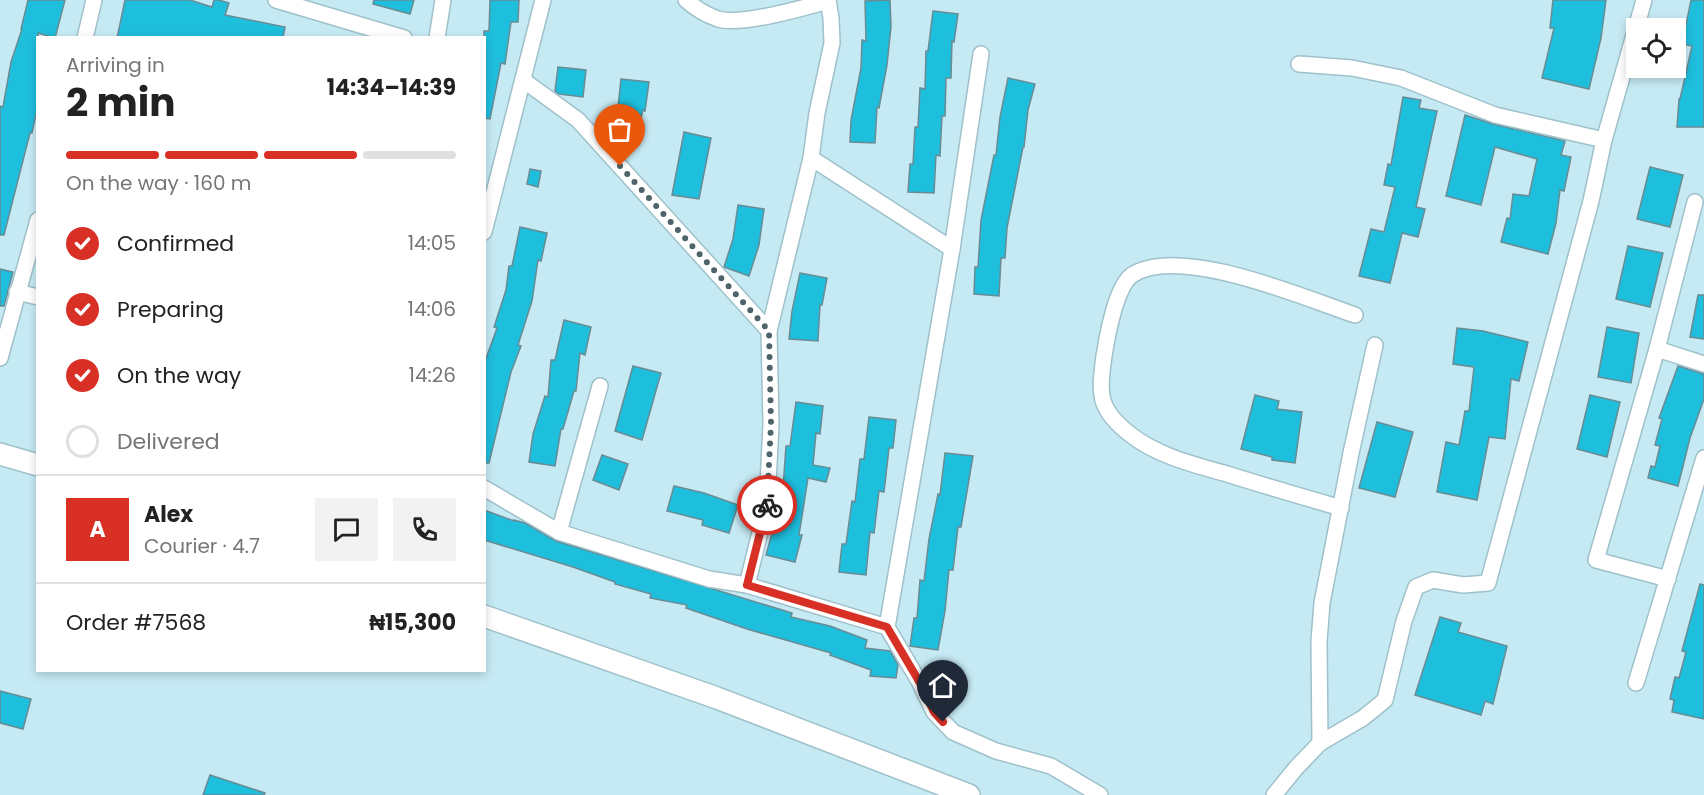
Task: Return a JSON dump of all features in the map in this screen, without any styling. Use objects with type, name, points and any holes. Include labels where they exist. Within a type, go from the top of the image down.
[{"type":"main road","points":[[0,454],[36,464]]},
{"type":"main road","points":[[486,617],[717,698],[969,795]]},
{"type":"street","points":[[85,36],[94,0]]},
{"type":"street","points":[[276,0],[397,36]]},
{"type":"street","points":[[437,36],[443,0]]},
{"type":"street","points":[[486,224],[543,0]]},
{"type":"street","points":[[686,0],[696,9],[719,20],[741,21],[828,0],[831,18],[832,43],[817,113],[811,158],[769,331],[771,424],[767,504],[747,585]]},
{"type":"street","points":[[1274,795],[1320,743],[1363,718],[1385,700],[1404,621],[1416,587],[1433,580],[1463,585],[1488,583],[1591,201],[1604,140],[1644,0]]},
{"type":"street","points":[[981,54],[952,249],[887,627],[934,712],[952,732],[996,751],[1051,766],[1100,795]]},
{"type":"street","points":[[1299,64],[1352,68],[1401,78],[1495,115],[1604,140]]},
{"type":"street","points":[[523,80],[578,120],[769,331]]},
{"type":"street","points":[[811,158],[952,249]]},
{"type":"street","points":[[1668,579],[1596,560],[1657,350],[1695,202]]},
{"type":"street","points":[[0,358],[3,335],[36,227]]},
{"type":"street","points":[[1341,508],[1189,463],[1158,451],[1131,435],[1106,411],[1100,389],[1106,344],[1120,292],[1131,276],[1148,268],[1181,266],[1209,268],[1355,315]]},
{"type":"street","points":[[17,292],[36,297]]},
{"type":"street","points":[[1320,743],[1319,641],[1322,603],[1375,345]]},
{"type":"street","points":[[1657,350],[1704,364]]},
{"type":"street","points":[[559,532],[600,386]]},
{"type":"street","points":[[1636,683],[1704,458]]},
{"type":"street","points":[[486,489],[559,532],[709,579],[747,585],[887,627]]},
{"type":"building","points":[[28,0],[65,0],[56,36],[38,33],[36,36],[36,114],[4,235],[0,235],[0,106],[3,107],[11,62]]},
{"type":"building","points":[[125,0],[190,0],[212,7],[214,0],[219,0],[229,3],[225,15],[285,27],[283,36],[117,36]]},
{"type":"building","points":[[374,0],[414,0],[410,14],[373,4]]},
{"type":"building","points":[[490,0],[519,0],[518,22],[511,22],[505,64],[501,63],[490,119],[486,118],[486,36],[484,36],[484,31],[489,31]]},
{"type":"building","points":[[890,0],[891,27],[887,65],[879,108],[877,107],[875,143],[850,142],[851,120],[861,68],[862,40],[866,41],[865,1]]},
{"type":"building","points":[[1553,0],[1606,0],[1601,38],[1589,89],[1542,78],[1554,28],[1550,28]]},
{"type":"building","points":[[1691,0],[1704,0],[1704,127],[1677,127],[1679,99],[1692,46],[1686,45],[1686,24]]},
{"type":"building","points":[[933,11],[958,14],[954,42],[952,41],[951,78],[946,78],[945,116],[942,116],[940,156],[936,155],[934,193],[908,192],[910,164],[913,164],[915,127],[918,127],[920,88],[925,89],[926,51],[928,51]]},
{"type":"building","points":[[558,67],[586,70],[583,97],[559,94],[555,91]]},
{"type":"building","points":[[1008,78],[1035,84],[1028,110],[1024,147],[1007,228],[1005,258],[1001,258],[999,296],[974,294],[981,220],[994,155],[996,155],[1000,117]]},
{"type":"building","points":[[621,79],[649,82],[645,111],[643,110],[632,151],[614,146],[607,138],[614,115],[617,116]]},
{"type":"building","points":[[1403,97],[1421,100],[1419,108],[1437,111],[1416,207],[1425,209],[1418,237],[1402,233],[1390,283],[1359,276],[1371,229],[1384,232],[1395,187],[1384,185],[1388,164],[1391,165]]},
{"type":"building","points":[[1465,115],[1565,141],[1561,155],[1571,157],[1564,191],[1560,190],[1556,223],[1548,254],[1501,242],[1507,218],[1510,219],[1513,194],[1529,196],[1537,159],[1495,147],[1481,205],[1446,196]]},
{"type":"building","points":[[684,132],[711,138],[699,199],[672,195]]},
{"type":"building","points":[[1650,167],[1683,175],[1670,227],[1637,219]]},
{"type":"building","points":[[530,169],[541,171],[538,187],[527,184]]},
{"type":"building","points":[[738,205],[764,209],[759,245],[749,276],[724,267],[733,239]]},
{"type":"building","points":[[520,227],[547,233],[541,261],[538,260],[532,301],[518,345],[521,346],[511,372],[489,463],[486,463],[486,358],[497,328],[494,327],[506,290],[509,266],[512,266]]},
{"type":"building","points":[[1628,246],[1663,253],[1650,307],[1616,299]]},
{"type":"building","points":[[0,269],[13,272],[4,306],[0,306]]},
{"type":"building","points":[[800,273],[827,278],[822,305],[820,305],[818,341],[789,339]]},
{"type":"building","points":[[1698,295],[1704,295],[1704,339],[1690,337]]},
{"type":"building","points":[[564,320],[591,327],[585,355],[580,353],[576,391],[574,391],[563,429],[561,429],[555,466],[529,462],[533,434],[545,396],[548,397],[551,360],[555,360]]},
{"type":"building","points":[[1607,327],[1639,333],[1631,383],[1598,377]]},
{"type":"building","points":[[1457,328],[1483,331],[1528,342],[1519,381],[1511,379],[1505,439],[1489,437],[1477,500],[1437,492],[1446,442],[1459,445],[1465,411],[1469,411],[1474,367],[1453,364]]},
{"type":"building","points":[[633,366],[661,373],[642,440],[615,431]]},
{"type":"building","points":[[1678,366],[1704,374],[1704,399],[1690,438],[1678,486],[1648,478],[1651,466],[1655,467],[1660,446],[1655,445],[1662,419],[1659,418]]},
{"type":"building","points":[[1255,395],[1279,401],[1277,409],[1302,412],[1295,463],[1272,460],[1272,457],[1241,449]]},
{"type":"building","points":[[1590,395],[1620,402],[1607,457],[1577,449]]},
{"type":"building","points":[[796,402],[823,406],[820,434],[816,433],[813,465],[830,468],[826,482],[808,478],[799,535],[802,535],[795,562],[766,555],[777,515],[775,515],[780,488],[783,488],[786,446],[790,446]]},
{"type":"building","points":[[869,417],[896,420],[893,448],[889,448],[884,492],[879,491],[874,533],[870,532],[866,575],[839,572],[842,544],[846,544],[852,501],[855,502],[860,459],[864,459]]},
{"type":"building","points":[[1377,422],[1413,432],[1395,497],[1359,488]]},
{"type":"building","points":[[945,453],[973,456],[961,527],[958,527],[953,570],[949,570],[938,650],[910,646],[914,618],[917,618],[920,580],[924,581],[929,539],[938,494],[940,495]]},
{"type":"building","points":[[602,455],[628,464],[619,490],[593,480]]},
{"type":"building","points":[[674,486],[704,493],[738,505],[729,533],[702,525],[703,520],[667,511]]},
{"type":"building","points":[[486,511],[525,523],[556,541],[792,613],[791,617],[830,626],[867,640],[865,648],[890,651],[898,665],[896,678],[870,676],[871,670],[830,655],[831,653],[747,629],[686,608],[687,605],[650,598],[651,594],[615,584],[615,582],[486,541]]},
{"type":"building","points":[[1700,584],[1704,585],[1704,719],[1672,712],[1674,700],[1670,699],[1675,677],[1679,678],[1686,652],[1682,651]]},
{"type":"building","points":[[1440,617],[1461,623],[1458,632],[1507,646],[1493,704],[1485,701],[1481,715],[1415,695]]},
{"type":"building","points":[[0,691],[31,699],[23,729],[0,723]]},
{"type":"building","points":[[210,775],[265,793],[264,795],[203,795]]},
{"type":"way so far","points":[[620,166],[769,331],[771,424],[767,505]]},
{"type":"route","points":[[767,505],[747,585],[887,627],[934,712],[943,722]]}]
